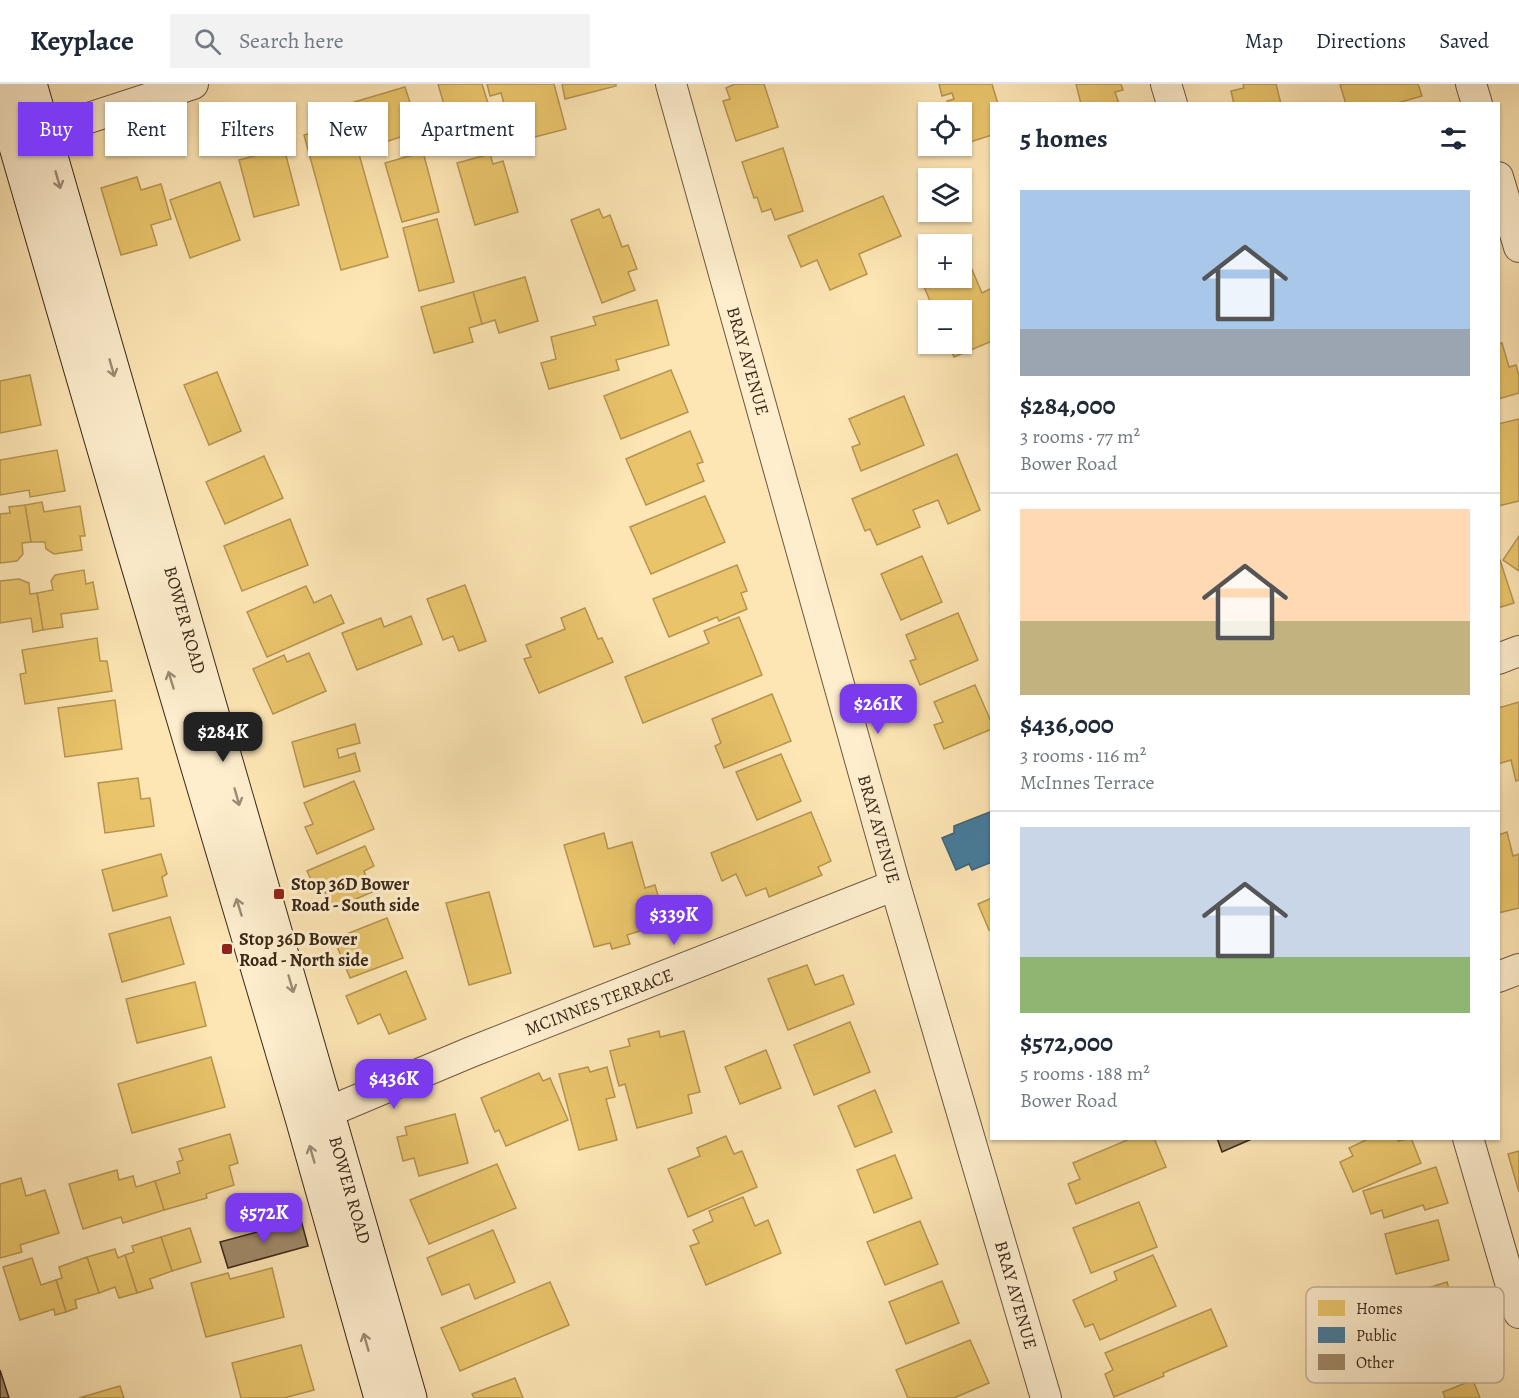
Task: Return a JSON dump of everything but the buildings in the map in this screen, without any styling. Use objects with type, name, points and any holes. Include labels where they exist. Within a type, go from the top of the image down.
[{"type":"main road","name":"BOWER ROAD","points":[[30,84],[30,102]]},
{"type":"main road","name":"BOWER ROAD","points":[[0,92],[18,120]]},
{"type":"main road","name":"BOWER ROAD","points":[[35,156],[315,1115],[410,1398]]},
{"type":"main road","name":"BOWER ROAD","points":[[315,1115],[381,1398]]},
{"type":"street","points":[[93,117],[193,84]]},
{"type":"street","name":"BRAY AVENUE","points":[[670,84],[895,885],[1046,1398]]},
{"type":"street","points":[[1166,84],[1171,102]]},
{"type":"street","points":[[1472,84],[1476,102]]},
{"type":"street","points":[[1500,184],[1519,247]]},
{"type":"street","points":[[1500,658],[1519,651]]},
{"type":"street","name":"MCINNES TERRACE","points":[[315,1115],[895,885]]},
{"type":"street","points":[[1500,976],[1519,969]]},
{"type":"street","points":[[1469,1140],[1517,1300]]},
{"type":"place","name":"Stop 36D Bower Road - South side","points":[[279,894]]},
{"type":"place","name":"Stop 36D Bower Road - North side","points":[[227,949]]}]
